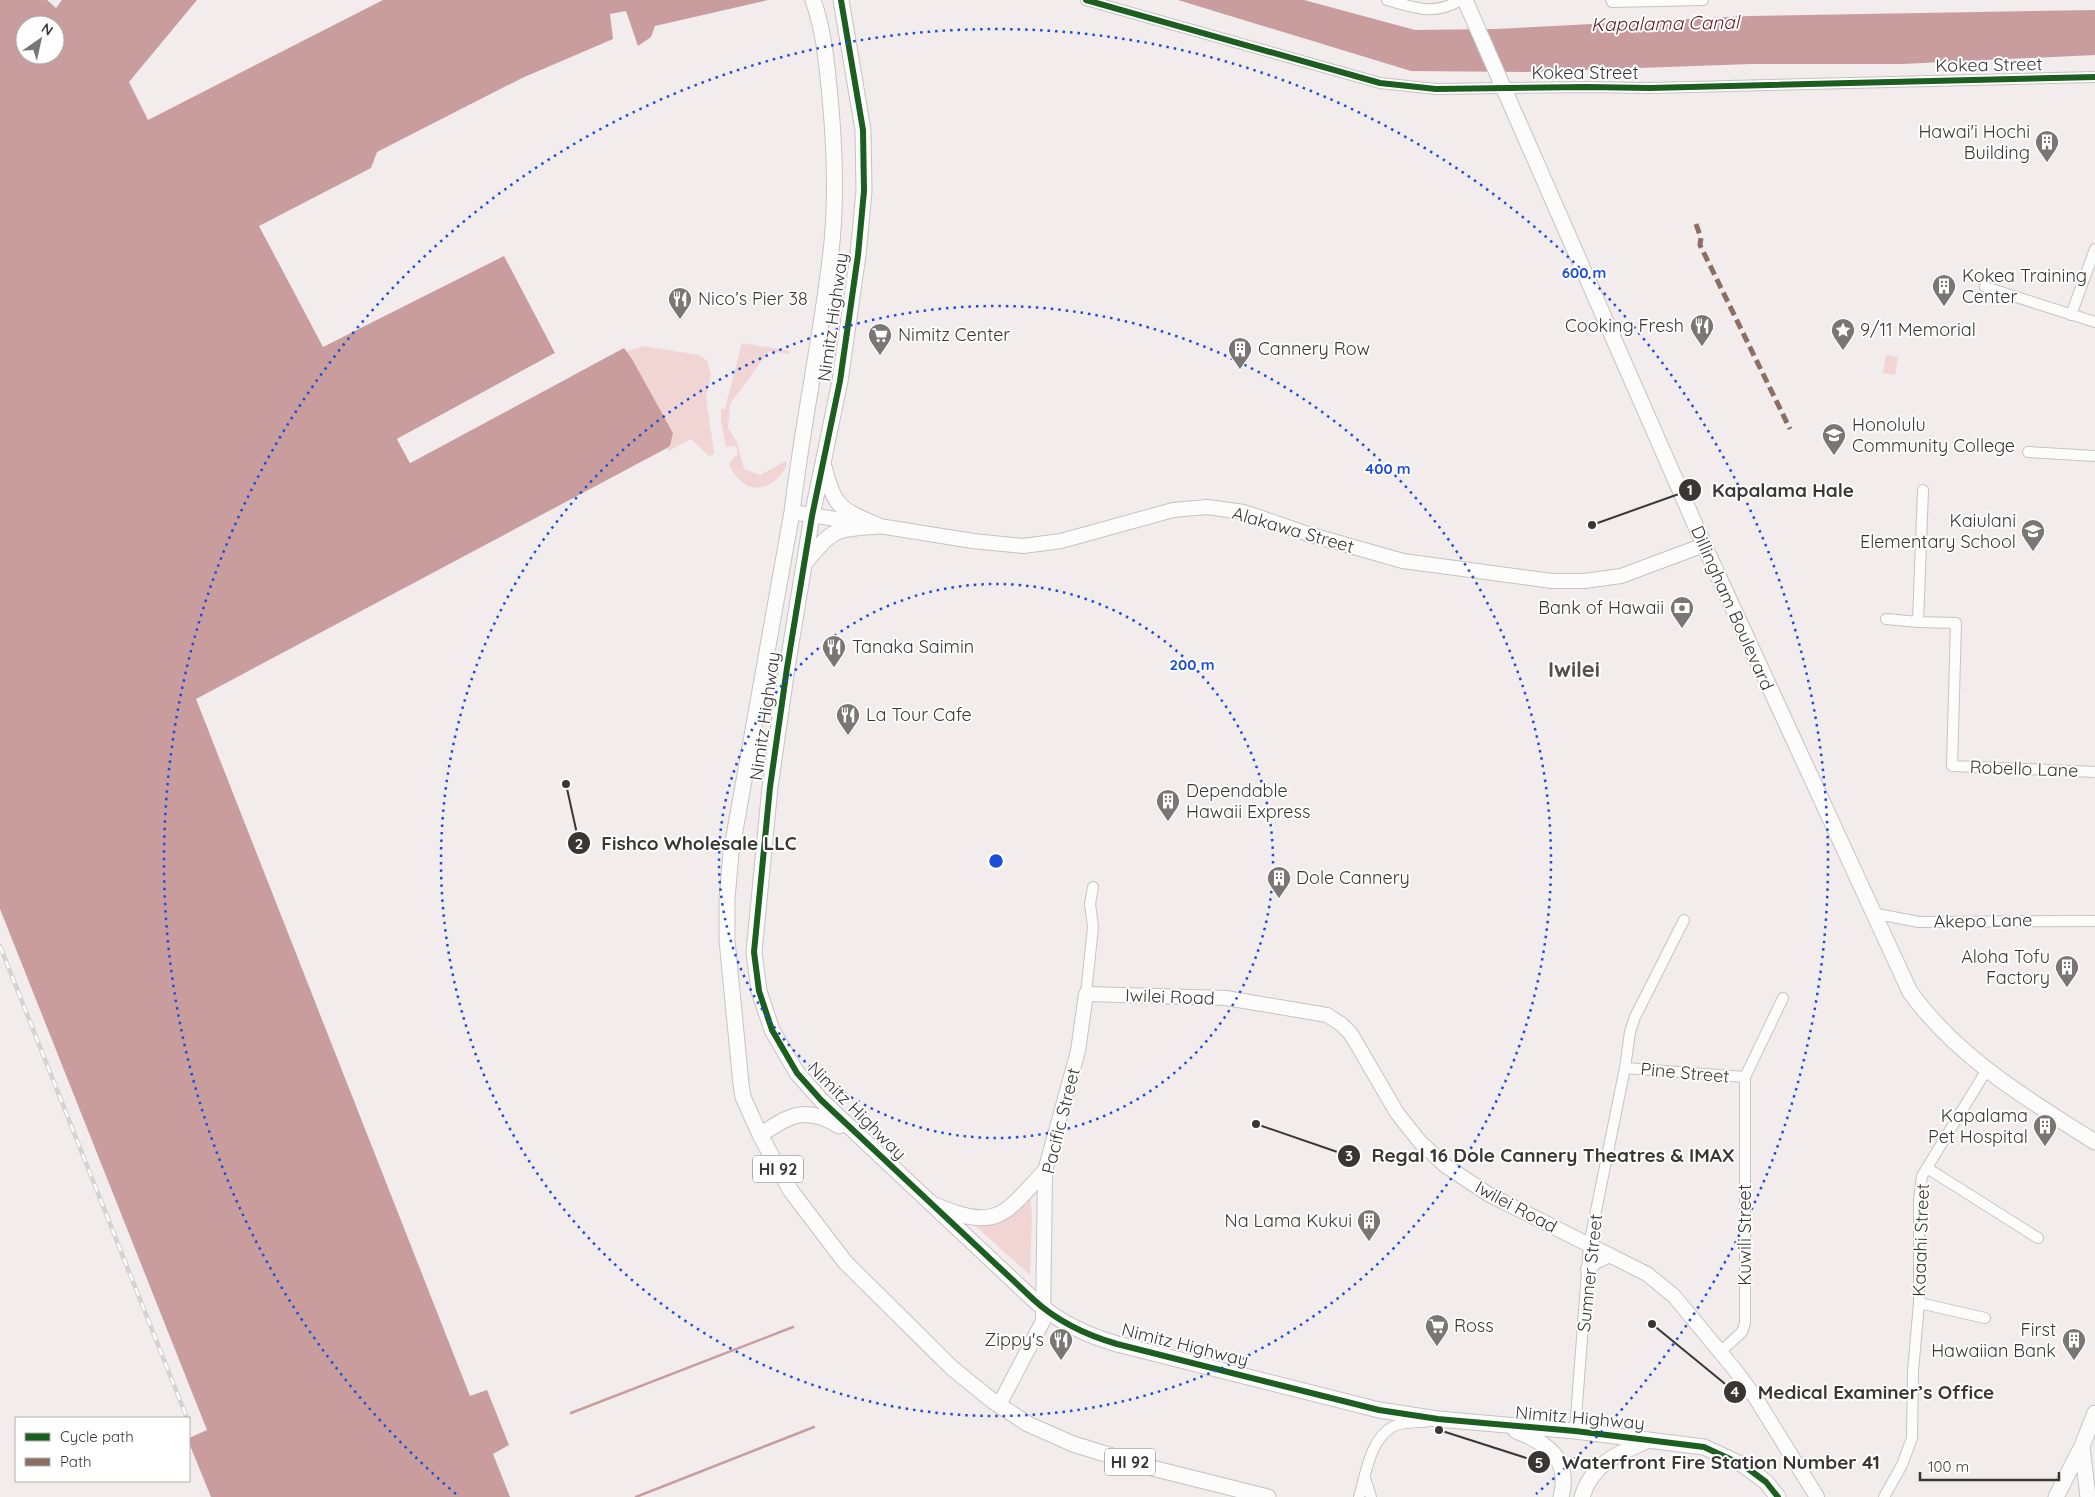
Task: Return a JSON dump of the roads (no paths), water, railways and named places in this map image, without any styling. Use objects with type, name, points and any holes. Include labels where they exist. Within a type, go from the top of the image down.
[{"type":"main road","name":"Dillingham Boulevard","points":[[1465,0],[1704,546],[1910,992],[1938,1028],[1986,1070],[2095,1142]]},
{"type":"main road","name":"Nimitz Highway","points":[[841,2],[862,112],[864,191],[854,284],[840,381],[824,466],[812,516],[770,787],[754,952],[759,991],[769,1021],[792,1065],[821,1100],[860,1138],[1044,1310],[1061,1321],[1101,1339],[1379,1410],[1500,1426],[1576,1431],[1691,1444],[1718,1451],[1755,1472],[1778,1497]]},
{"type":"main road","name":"Nimitz Highway","points":[[816,7],[827,64],[831,114],[834,187],[830,259],[798,460],[792,512],[731,853],[727,899],[727,940],[743,1097],[760,1135],[791,1191],[845,1262],[952,1368],[999,1405],[1043,1431],[1073,1444],[1148,1468],[1268,1497]]},
{"type":"main road","points":[[824,466],[831,492],[840,506],[849,513],[878,526]]},
{"type":"main road","points":[[804,564],[826,538],[839,530],[878,526]]},
{"type":"main road","points":[[760,1135],[781,1121],[805,1114],[826,1117],[860,1138]]},
{"type":"main road","points":[[927,1202],[961,1216],[980,1219],[994,1217],[1016,1204],[1045,1171]]},
{"type":"main road","points":[[2056,1497],[2082,1446],[2095,1414]]},
{"type":"main road","points":[[1500,1426],[1545,1444],[1554,1454],[1562,1469],[1564,1485],[1561,1497]]},
{"type":"main road","points":[[1582,1497],[1591,1476],[1604,1462],[1620,1452],[1650,1439]]},
{"type":"main road","points":[[2082,1446],[2088,1497]]},
{"type":"street","name":"Kokea Street","points":[[1086,0],[1380,83],[1436,89],[1650,88],[2095,77]]},
{"type":"street","points":[[1387,0],[1424,10],[1446,8],[1461,0]]},
{"type":"street","points":[[1612,1],[1703,0]]},
{"type":"street","points":[[2071,315],[2095,249]]},
{"type":"street","points":[[1986,287],[2095,322]]},
{"type":"street","points":[[2028,452],[2095,456]]},
{"type":"street","points":[[1886,619],[1918,622],[1924,490]]},
{"type":"street","name":"Alakawa Street","points":[[792,512],[1023,546],[1061,541],[1166,511],[1207,508],[1244,512],[1308,534],[1403,561],[1568,581],[1621,576],[1704,546]]},
{"type":"street","name":"Robello Lane","points":[[1918,622],[1956,623],[1952,766],[2095,772]]},
{"type":"street","name":"Pacific Street","points":[[999,1405],[1043,1321],[1045,1171],[1078,1051],[1093,927],[1090,904],[1093,887]]},
{"type":"street","name":"Akepo Lane","points":[[1872,913],[1918,922],[2095,920]]},
{"type":"street","name":"Sumner Street","points":[[1576,1431],[1589,1245],[1633,1022],[1684,920]]},
{"type":"street","name":"Iwilei Road","points":[[1086,994],[1226,998],[1327,1015],[1341,1024],[1351,1034],[1397,1113],[1434,1155],[1460,1176],[1488,1194],[1647,1274],[1666,1288],[1755,1397],[1817,1497]]},
{"type":"street","name":"Kuwili Street","points":[[1720,1352],[1742,1332],[1745,1323],[1745,1077],[1782,998]]},
{"type":"street","name":"Pine Street","points":[[1625,1068],[1745,1077]]},
{"type":"street","name":"Kaaahi Street","points":[[1884,1497],[1902,1465],[1912,1438],[1913,1371],[1919,1303],[1919,1200],[1922,1176],[1986,1070]]},
{"type":"street","points":[[1927,1168],[2038,1238]]},
{"type":"street","points":[[1588,1269],[1595,1262],[1610,1255]]},
{"type":"street","points":[[1919,1303],[1985,1318]]},
{"type":"street","points":[[1358,1497],[1377,1442],[1388,1430],[1402,1424],[1438,1419]]},
{"type":"street","points":[[1365,1478],[1372,1497]]},
{"type":"water","points":[[0,0],[47,0],[56,8],[62,0],[197,0],[129,82],[148,120],[383,0],[768,0],[655,26],[651,37],[638,46],[626,11],[610,14],[613,39],[522,78],[377,152],[371,168],[259,226],[323,347],[504,256],[555,353],[397,439],[410,463],[624,348],[673,433],[670,446],[667,448],[196,699],[470,1396],[487,1390],[509,1445],[493,1454],[510,1497],[211,1497],[190,1445],[190,1438],[207,1430],[0,909]]},
{"type":"water","name":"Kapalama Canal","points":[[1178,0],[1304,0],[1415,30],[1495,29],[1749,16],[2095,10],[2095,55],[1902,64],[1751,64],[1526,72],[1411,71]]},
{"type":"waterway","points":[[571,1413],[793,1327]]},
{"type":"waterway","points":[[636,1497],[814,1427]]},
{"type":"railway","points":[[0,946],[187,1417]]},
{"type":"place","name":"Hawai'i Hochi Building","points":[[2047,163]]},
{"type":"place","name":"Kokea Training Center","points":[[1944,307]]},
{"type":"place","name":"Nico’s Pier 38","points":[[680,320]]},
{"type":"place","name":"Cooking Fresh","points":[[1702,347]]},
{"type":"place","name":"9/11 Memorial","points":[[1843,351]]},
{"type":"place","name":"Nimitz Center","points":[[880,356]]},
{"type":"place","name":"Cannery Row","points":[[1240,370]]},
{"type":"place","name":"Honolulu Community College","points":[[1834,456]]},
{"type":"place","name":"Kapalama Hale","points":[[1592,525]]},
{"type":"place","name":"Kaiulani Elementary School","points":[[2033,552]]},
{"type":"place","name":"Bank of Hawaii","points":[[1682,629]]},
{"type":"place","name":"Tanaka Saimin","points":[[834,668]]},
{"type":"place","name":"La Tour Cafe","points":[[848,736]]},
{"type":"place","name":"Fishco Wholesale LLC","points":[[566,784]]},
{"type":"place","name":"Dependable Hawaii Express","points":[[1168,822]]},
{"type":"place","name":"Dole Cannery","points":[[1279,899]]},
{"type":"place","name":"Aloha Tofu Factory","points":[[2067,988]]},
{"type":"place","name":"Regal 16 Dole Cannery Theatres & IMAX","points":[[1256,1124]]},
{"type":"place","name":"Kapalama Pet Hospital","points":[[2045,1147]]},
{"type":"place","name":"Na Lama Kukui","points":[[1369,1242]]},
{"type":"place","name":"Medical Examiner’s Office","points":[[1652,1324]]},
{"type":"place","name":"Ross","points":[[1437,1347]]},
{"type":"place","name":"Zippy's","points":[[1061,1361]]},
{"type":"place","name":"First Hawaiian Bank","points":[[2074,1361]]},
{"type":"place","name":"Waterfront Fire Station Number 41","points":[[1439,1430]]},
{"type":"district","name":"Iwilei","points":[[1574,669]]}]
